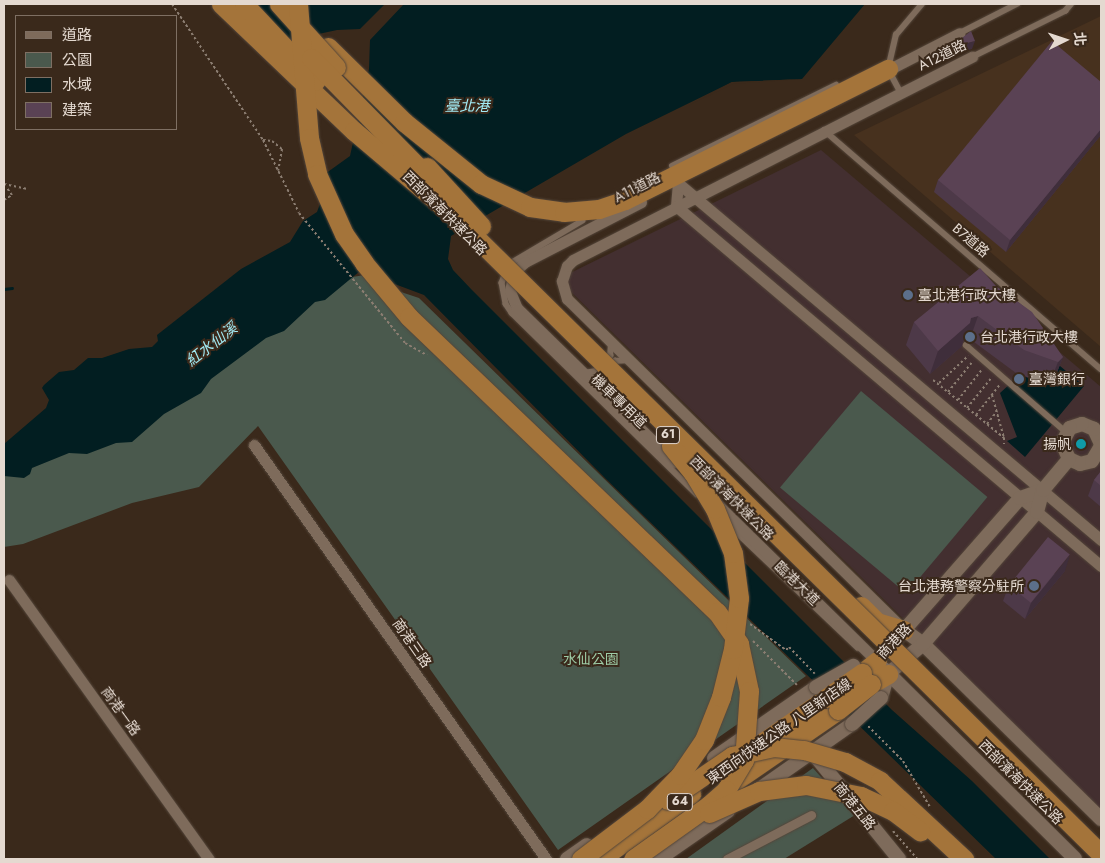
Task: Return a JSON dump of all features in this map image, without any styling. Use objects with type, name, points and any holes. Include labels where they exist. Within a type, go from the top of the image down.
[{"type":"highway","points":[[221,4],[271,55],[354,132],[453,215],[1101,854]]},
{"type":"highway","name":"西部濱海快速公路","points":[[244,4],[552,320],[1099,859]]},
{"type":"highway","name":"西部濱海快速公路","points":[[261,4],[438,187],[1101,839]]},
{"type":"highway","points":[[279,4],[502,249],[877,622],[904,630]]},
{"type":"highway","points":[[287,4],[404,122],[480,184],[530,207],[583,217],[625,200],[888,69]]},
{"type":"highway","points":[[298,4],[309,138],[317,174],[349,241],[410,317],[717,612],[738,644],[749,691],[750,714],[744,760],[726,790],[709,805],[633,859]]},
{"type":"highway","points":[[552,320],[693,473],[715,509],[733,554],[738,598],[733,649],[721,698],[704,740],[680,775],[647,809],[582,859]]},
{"type":"highway","name":"東西向快速公路 八里新店線","points":[[624,859],[763,751],[823,697],[867,680],[882,667]]},
{"type":"highway","points":[[582,859],[720,763],[744,752],[774,748],[804,750],[833,757],[880,781],[954,858]]},
{"type":"highway","name":"東西向快速公路 八里新店線","points":[[600,859],[763,751]]},
{"type":"highway","points":[[642,859],[696,821],[739,799],[759,791],[806,785],[846,790],[876,802],[909,821],[954,858]]},
{"type":"street","name":"A12道路","points":[[811,115],[866,87],[888,69],[960,33]]},
{"type":"street","name":"A12道路","points":[[824,130],[972,57]]},
{"type":"street","name":"A11道路","points":[[517,308],[512,299],[510,281],[520,265],[811,115]]},
{"type":"street","points":[[824,130],[573,260],[567,266],[562,281],[567,299],[904,630],[923,644],[1101,819]]},
{"type":"street","points":[[678,183],[1101,540]]},
{"type":"street","points":[[676,206],[678,183]]},
{"type":"street","points":[[676,206],[1101,566]]},
{"type":"street","name":"臨港大道","points":[[517,308],[1075,859]]},
{"type":"street","points":[[1076,425],[1089,426],[1098,433],[1101,445],[1097,457],[1086,464],[1069,459],[1062,449],[1066,432],[1076,425]]},
{"type":"street","name":"商港三路","points":[[254,445],[546,859]]},
{"type":"street","name":"商港路","points":[[912,656],[1037,512],[1043,490],[1069,459]]},
{"type":"street","name":"商港路","points":[[867,680],[882,667],[904,630],[1020,498],[1043,490]]},
{"type":"street","name":"商港一路","points":[[8,580],[209,859]]},
{"type":"street","points":[[882,667],[912,656],[1101,845]]},
{"type":"street","points":[[659,859],[852,724],[867,680]]},
{"type":"street","points":[[567,859],[823,697]]},
{"type":"street","name":"商港五路","points":[[812,752],[899,859]]},
{"type":"street","points":[[727,859],[812,815]]},
{"type":"lane","points":[[900,92],[888,69],[896,35],[922,4]]},
{"type":"lane","name":"A12道路","points":[[960,33],[1017,4]]},
{"type":"lane","name":"A12道路","points":[[972,57],[1065,11],[1071,4]]},
{"type":"lane","points":[[856,76],[888,69]]},
{"type":"lane","points":[[666,170],[839,83]]},
{"type":"lane","name":"B7道路","points":[[824,130],[1101,369]]},
{"type":"lane","points":[[614,198],[627,190]]},
{"type":"lane","name":"機車專用道","points":[[583,217],[509,265],[504,274],[502,293],[512,313],[848,642],[882,667]]},
{"type":"lane","points":[[584,373],[596,371],[610,356],[611,342]]},
{"type":"lane","points":[[966,345],[1066,432]]},
{"type":"lane","points":[[601,390],[602,376],[606,371],[615,362],[629,360]]},
{"type":"path","points":[[172,4],[263,140],[299,213],[364,296]]},
{"type":"path","points":[[263,140],[272,140],[282,149],[282,164],[278,171]]},
{"type":"path","points":[[4,184],[12,195],[4,200]]},
{"type":"path","points":[[6,187],[27,189]]},
{"type":"path","points":[[938,384],[976,353]]},
{"type":"path","points":[[948,392],[976,353]]},
{"type":"path","points":[[958,400],[987,363]]},
{"type":"path","points":[[967,408],[998,372]]},
{"type":"path","points":[[976,416],[1005,378]]},
{"type":"path","points":[[933,380],[1004,438]]},
{"type":"path","points":[[992,395],[1004,444],[1011,450]]},
{"type":"path","points":[[987,424],[997,411]]},
{"type":"path","points":[[752,640],[802,689],[823,697]]},
{"type":"shaded area","points":[[1101,16],[1101,347],[854,135]]},
{"type":"shaded area","points":[[821,150],[1101,387],[1101,813],[558,279]]},
{"type":"green space","name":"水仙公園","points":[[371,274],[389,288],[419,298],[806,676],[558,850],[258,426],[199,487],[132,503],[23,544],[4,547],[4,470],[346,278]]},
{"type":"green space","points":[[861,391],[987,497],[906,594],[780,488]]},
{"type":"green space","points":[[813,768],[855,815],[784,859],[686,859]]},
{"type":"water","points":[[214,4],[385,4],[360,29],[337,30],[254,48]]},
{"type":"water","points":[[404,4],[865,4],[802,79],[732,82],[626,134],[451,236],[448,259],[453,270],[471,289],[892,710],[972,781],[1050,859],[996,859],[606,479],[424,295],[360,271],[325,300],[315,302],[284,331],[266,338],[211,379],[201,393],[164,414],[132,442],[116,443],[87,454],[69,453],[32,468],[30,474],[24,478],[4,476],[4,444],[46,408],[49,400],[42,388],[59,372],[74,370],[88,358],[102,358],[129,349],[152,347],[158,341],[157,335],[241,269],[290,242],[303,221],[317,212],[321,201],[318,179],[350,156],[369,69],[370,40]]},
{"type":"water","points":[[1024,336],[1084,386],[1025,457],[1007,441],[1017,437],[1000,393],[1020,375],[1049,385]]},
{"type":"pier","points":[[802,79],[733,84],[688,106],[732,82]]},
{"type":"building","points":[[971,31],[975,41],[949,48]]},
{"type":"building","points":[[1052,41],[1101,82],[1101,129],[1010,240],[938,180]]},
{"type":"building","points":[[980,268],[996,286],[1032,312],[1063,357],[1058,362],[1024,350],[978,316],[971,318],[970,323],[938,351],[914,322]]},
{"type":"building","points":[[1101,471],[1101,486],[1094,480]]},
{"type":"building","points":[[1048,537],[1070,555],[1031,603],[1009,585]]},
{"type":"waterway","points":[[4,289],[12,288]]},
{"type":"place","name":"臺北港行政大樓","points":[[908,295]]},
{"type":"place","name":"台北港行政大樓","points":[[970,337]]},
{"type":"place","name":"臺灣銀行","points":[[1019,379]]},
{"type":"place","name":"揚帆","points":[[1081,444]]},
{"type":"place","name":"台北港務警察分駐所","points":[[1034,586]]},
{"type":"water label","name":"臺北港","points":[[467,107]]},
{"type":"water label","name":"紅水仙溪","points":[[212,345]]}]
